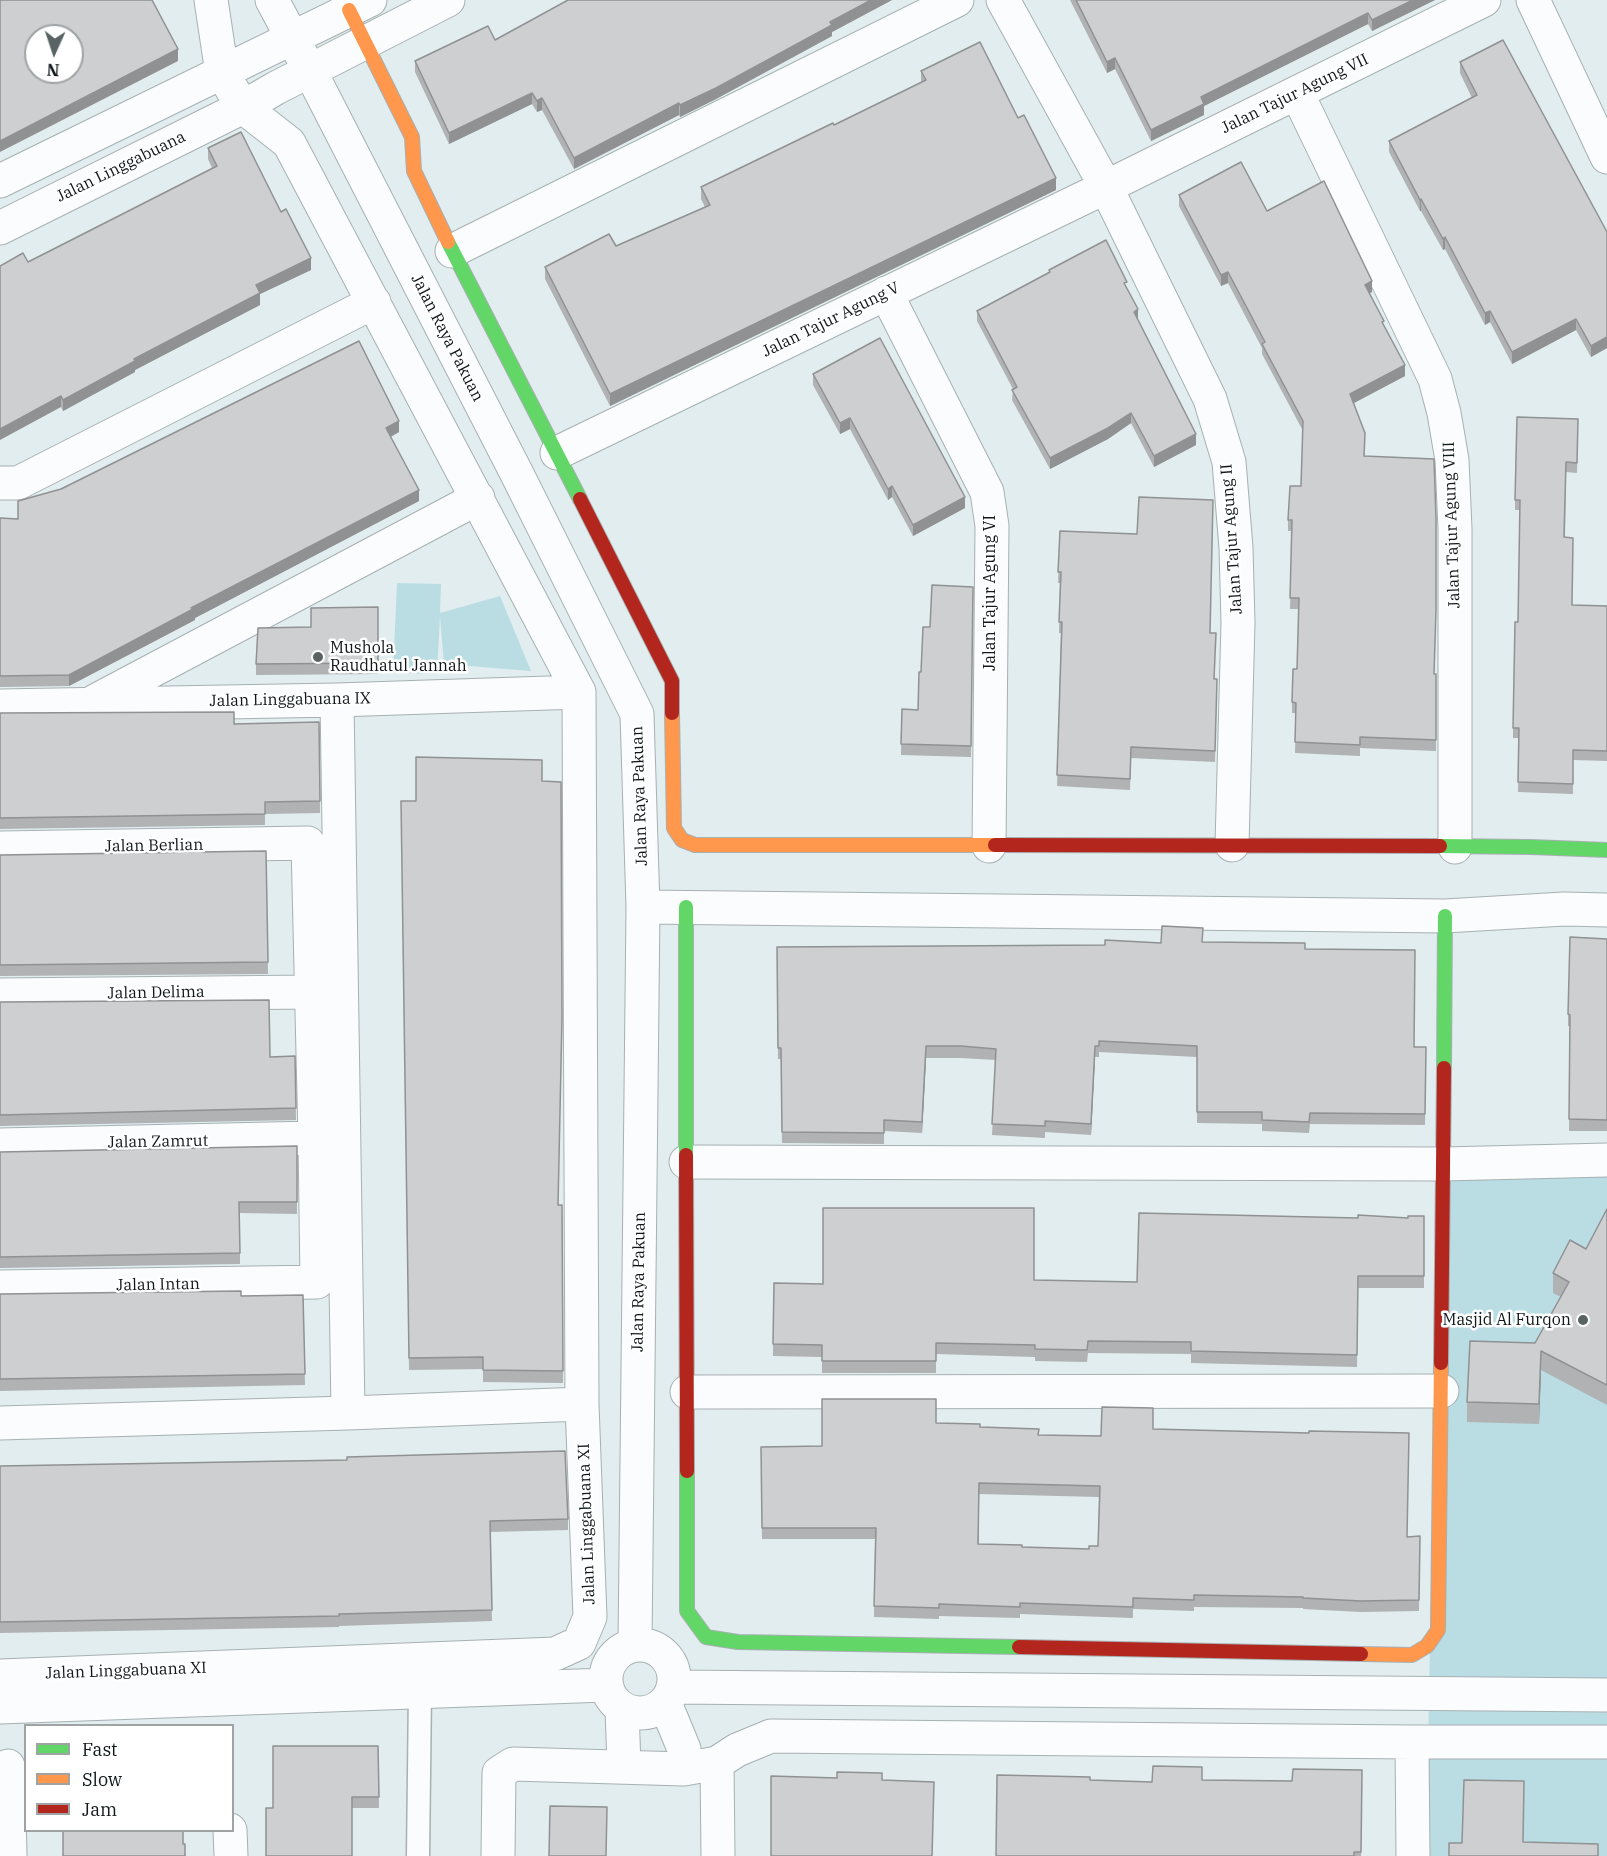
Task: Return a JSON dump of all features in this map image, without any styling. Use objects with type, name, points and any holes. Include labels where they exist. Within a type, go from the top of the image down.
[{"type":"street","points":[[211,0],[222,73],[243,107],[289,143],[579,692]]},
{"type":"street","name":"Jalan Raya Pakuan","points":[[272,0],[516,472],[637,714],[643,907],[634,1645]]},
{"type":"street","name":"Jalan Linggabuana","points":[[0,228],[243,107],[448,0]]},
{"type":"street","points":[[452,251],[957,0]]},
{"type":"street","name":"Jalan Tajur Agung II","points":[[1003,0],[1106,187],[1210,399],[1229,462],[1236,548],[1238,623],[1233,845]]},
{"type":"street","name":"Jalan Tajur Agung VII","points":[[1106,187],[1484,0]]},
{"type":"street","points":[[1533,0],[1607,157]]},
{"type":"street","points":[[0,181],[359,5],[366,42],[412,137],[414,171],[452,251],[672,681],[674,828],[682,840],[695,845],[1233,845],[1607,850]]},
{"type":"street","name":"Jalan Tajur Agung VIII","points":[[1297,93],[1435,379],[1444,413],[1452,460],[1455,529],[1455,847]]},
{"type":"street","name":"Jalan Tajur Agung V","points":[[557,453],[1106,187]]},
{"type":"street","name":"Jalan Tajur Agung VI","points":[[886,293],[987,492],[992,526],[989,846]]},
{"type":"street","points":[[0,483],[18,483],[374,302]]},
{"type":"street","points":[[90,704],[478,498]]},
{"type":"street","name":"Jalan Linggabuana IX","points":[[0,706],[337,700],[579,692]]},
{"type":"street","name":"Jalan Linggabuana XI","points":[[0,1676],[555,1654],[579,1643],[590,1617],[582,1404],[579,692]]},
{"type":"street","points":[[337,700],[348,1413]]},
{"type":"street","name":"Jalan Berlian","points":[[0,848],[308,843],[312,992]]},
{"type":"street","points":[[643,907],[1445,916],[1564,909],[1607,910]]},
{"type":"street","points":[[686,907],[687,1611],[706,1637],[738,1642],[1412,1654],[1427,1646],[1438,1630],[1445,916]]},
{"type":"street","points":[[312,992],[315,1138]]},
{"type":"street","name":"Jalan Delima","points":[[0,994],[312,992]]},
{"type":"street","name":"Jalan Zamrut","points":[[0,1145],[315,1138]]},
{"type":"street","name":"Jalan Intan","points":[[0,1287],[316,1282],[315,1138]]},
{"type":"street","points":[[686,1162],[1444,1164],[1607,1160]]},
{"type":"street","points":[[687,1392],[1442,1391]]},
{"type":"street","points":[[0,1423],[582,1404]]},
{"type":"street","points":[[624,1766],[614,1697],[605,1674],[608,1664],[624,1648],[646,1645],[656,1649],[671,1664],[674,1676],[670,1695],[684,1749],[684,1769]]},
{"type":"street","points":[[0,1707],[420,1691],[614,1697],[637,1714],[652,1711],[670,1695],[1607,1695]]},
{"type":"street","points":[[498,1856],[500,1773],[513,1764],[684,1769],[717,1763],[737,1750],[771,1736],[1607,1742]]},
{"type":"street","points":[[1412,1742],[1413,1856]]},
{"type":"street","points":[[717,1763],[718,1856]]},
{"type":"street","points":[[10,1856],[11,1765]]},
{"type":"street","points":[[231,1832],[231,1856]]},
{"type":"lane","points":[[418,1856],[420,1691]]},
{"type":"shaded area","points":[[397,583],[441,584],[440,613],[500,596],[531,671],[444,664],[440,616],[437,674],[393,673]]},
{"type":"shaded area","points":[[1607,1157],[1607,1856],[1426,1856],[1439,1158]]},
{"type":"building","points":[[0,0],[152,0],[178,49],[0,141]]},
{"type":"building","points":[[568,0],[871,0],[830,22],[832,25],[716,88],[680,105],[679,103],[574,158],[542,98],[537,101],[532,93],[449,133],[415,61],[488,26],[495,40]]},
{"type":"building","points":[[1076,0],[1413,0],[1372,20],[1368,13],[1201,97],[1204,104],[1151,130],[1115,58],[1107,62]]},
{"type":"building","points":[[1503,40],[1607,232],[1607,337],[1591,346],[1576,319],[1512,352],[1490,311],[1485,313],[1445,237],[1443,239],[1420,200],[1389,141],[1477,95],[1460,62]]},
{"type":"building","points":[[980,42],[1018,118],[1024,115],[1056,178],[610,394],[545,267],[609,234],[616,246],[710,205],[701,187],[926,80],[921,71]]},
{"type":"building","points":[[241,132],[281,212],[286,209],[311,258],[256,285],[260,293],[134,359],[135,361],[63,400],[61,396],[0,429],[0,266],[23,253],[28,262],[217,166],[208,148]]},
{"type":"building","points":[[1241,162],[1267,211],[1324,181],[1372,281],[1365,285],[1405,365],[1350,394],[1365,433],[1364,456],[1434,459],[1436,740],[1360,737],[1360,745],[1295,742],[1296,703],[1292,702],[1293,669],[1297,669],[1299,598],[1290,598],[1292,520],[1288,520],[1290,486],[1301,486],[1303,421],[1262,344],[1265,342],[1228,272],[1221,275],[1179,195]]},
{"type":"building","points":[[1106,240],[1138,309],[1134,312],[1196,434],[1154,456],[1131,413],[1108,428],[1050,458],[1012,390],[1017,387],[977,311]]},
{"type":"building","points":[[880,338],[965,497],[913,525],[892,486],[888,489],[850,418],[840,423],[813,374]]},
{"type":"building","points":[[359,341],[399,421],[386,428],[419,490],[191,608],[195,608],[69,675],[0,676],[0,518],[18,519],[18,501],[61,489]]},
{"type":"building","points":[[1517,417],[1578,419],[1577,463],[1566,462],[1564,537],[1573,538],[1572,605],[1607,606],[1607,751],[1573,750],[1573,784],[1518,782],[1519,728],[1513,728],[1520,500],[1515,500]]},
{"type":"building","points":[[1139,497],[1213,500],[1210,633],[1216,633],[1215,751],[1131,747],[1130,779],[1057,775],[1062,622],[1059,622],[1060,531],[1137,534]]},
{"type":"building","points":[[932,585],[973,587],[971,746],[901,744],[902,709],[918,710],[923,627],[930,627]]},
{"type":"building","name":"Mushola Raudhatul Jannah","points":[[378,607],[378,663],[256,664],[258,628],[311,627],[311,608]]},
{"type":"building","points":[[234,712],[234,724],[319,722],[320,801],[265,802],[265,814],[0,818],[0,713]]},
{"type":"building","points":[[416,757],[542,760],[542,781],[561,782],[562,1018],[558,1205],[562,1205],[563,1371],[483,1370],[483,1357],[409,1358],[401,801],[416,801]]},
{"type":"building","points":[[266,851],[268,962],[0,965],[0,855]]},
{"type":"building","points":[[1162,926],[1203,928],[1202,942],[1305,943],[1305,949],[1415,950],[1414,1047],[1426,1047],[1425,1114],[1310,1113],[1309,1122],[1262,1120],[1262,1112],[1197,1112],[1197,1046],[1099,1041],[1099,1046],[1095,1046],[1091,1124],[1045,1121],[1045,1126],[992,1124],[996,1049],[926,1046],[922,1122],[884,1120],[884,1133],[782,1132],[777,947],[1105,945],[1105,940],[1161,943]]},
{"type":"building","points":[[1570,937],[1607,939],[1607,1120],[1569,1119]]},
{"type":"building","points":[[269,1000],[270,1057],[295,1056],[296,1108],[0,1115],[0,1002]]},
{"type":"building","points":[[297,1146],[297,1202],[239,1202],[240,1253],[0,1257],[0,1152]]},
{"type":"building","points":[[823,1208],[1034,1208],[1034,1280],[1137,1282],[1139,1213],[1358,1218],[1358,1215],[1408,1218],[1408,1216],[1424,1216],[1424,1276],[1358,1276],[1357,1355],[1191,1351],[1191,1342],[1088,1341],[1087,1350],[1035,1349],[1035,1345],[936,1343],[936,1361],[822,1361],[822,1345],[773,1344],[774,1283],[823,1284]]},
{"type":"building","points":[[1607,1209],[1607,1385],[1541,1351],[1539,1404],[1467,1402],[1470,1341],[1535,1343],[1569,1282],[1553,1273],[1570,1240],[1586,1249]]},
{"type":"building","points":[[241,1291],[241,1296],[303,1295],[305,1374],[0,1379],[0,1294]]},
{"type":"building","points":[[822,1399],[936,1399],[936,1423],[1039,1429],[1038,1435],[1101,1436],[1102,1407],[1153,1408],[1153,1429],[1409,1433],[1407,1537],[1420,1536],[1419,1600],[1361,1601],[1303,1597],[1194,1595],[1194,1600],[1133,1598],[1133,1607],[1020,1603],[1020,1607],[939,1604],[939,1608],[874,1606],[876,1528],[762,1528],[761,1447],[822,1446]],"holes":[[[979,1483],[1100,1486],[1098,1546],[1089,1546],[1089,1549],[978,1544]]]},
{"type":"building","points":[[565,1451],[568,1519],[490,1521],[492,1610],[339,1614],[339,1616],[0,1622],[0,1466],[347,1460],[347,1457]]},
{"type":"building","points":[[273,1746],[378,1746],[379,1797],[352,1797],[352,1856],[266,1856],[266,1808],[273,1808]]},
{"type":"building","points":[[1153,1766],[1202,1767],[1202,1780],[1292,1781],[1293,1769],[1362,1770],[1361,1852],[1354,1852],[1354,1856],[996,1856],[997,1775],[1090,1777],[1090,1780],[1152,1782]]},
{"type":"building","points":[[837,1772],[882,1773],[882,1780],[934,1782],[932,1856],[771,1856],[771,1776],[837,1778]]},
{"type":"building","points":[[1464,1780],[1524,1781],[1523,1842],[1598,1844],[1598,1856],[1449,1856],[1449,1843],[1462,1843]]},
{"type":"building","points":[[550,1806],[607,1807],[606,1856],[549,1856]]},
{"type":"building","points":[[63,1832],[183,1832],[183,1844],[185,1844],[185,1856],[63,1856]]},
{"type":"traffic: fast","points":[[448,242],[580,499]]},
{"type":"traffic: fast","points":[[1440,846],[1607,850]]},
{"type":"traffic: fast","points":[[686,907],[686,1155]]},
{"type":"traffic: fast","points":[[1444,1068],[1445,916]]},
{"type":"traffic: fast","points":[[687,1471],[687,1611],[706,1637],[738,1642],[1019,1647]]},
{"type":"traffic: slow","points":[[349,10],[412,137],[414,171],[448,242]]},
{"type":"traffic: slow","points":[[672,713],[674,828],[682,840],[695,845],[995,845]]},
{"type":"traffic: slow","points":[[1361,1654],[1412,1655],[1427,1646],[1438,1630],[1441,1363]]},
{"type":"traffic: jam","points":[[580,499],[672,681],[672,713]]},
{"type":"traffic: jam","points":[[995,845],[1440,846]]},
{"type":"traffic: jam","points":[[1441,1363],[1444,1068]]},
{"type":"traffic: jam","points":[[686,1155],[687,1471]]},
{"type":"traffic: jam","points":[[1019,1647],[1361,1654]]},
{"type":"place","name":"Mushola Raudhatul Jannah","points":[[318,657]]},
{"type":"place","name":"Masjid Al Furqon","points":[[1583,1320]]}]
